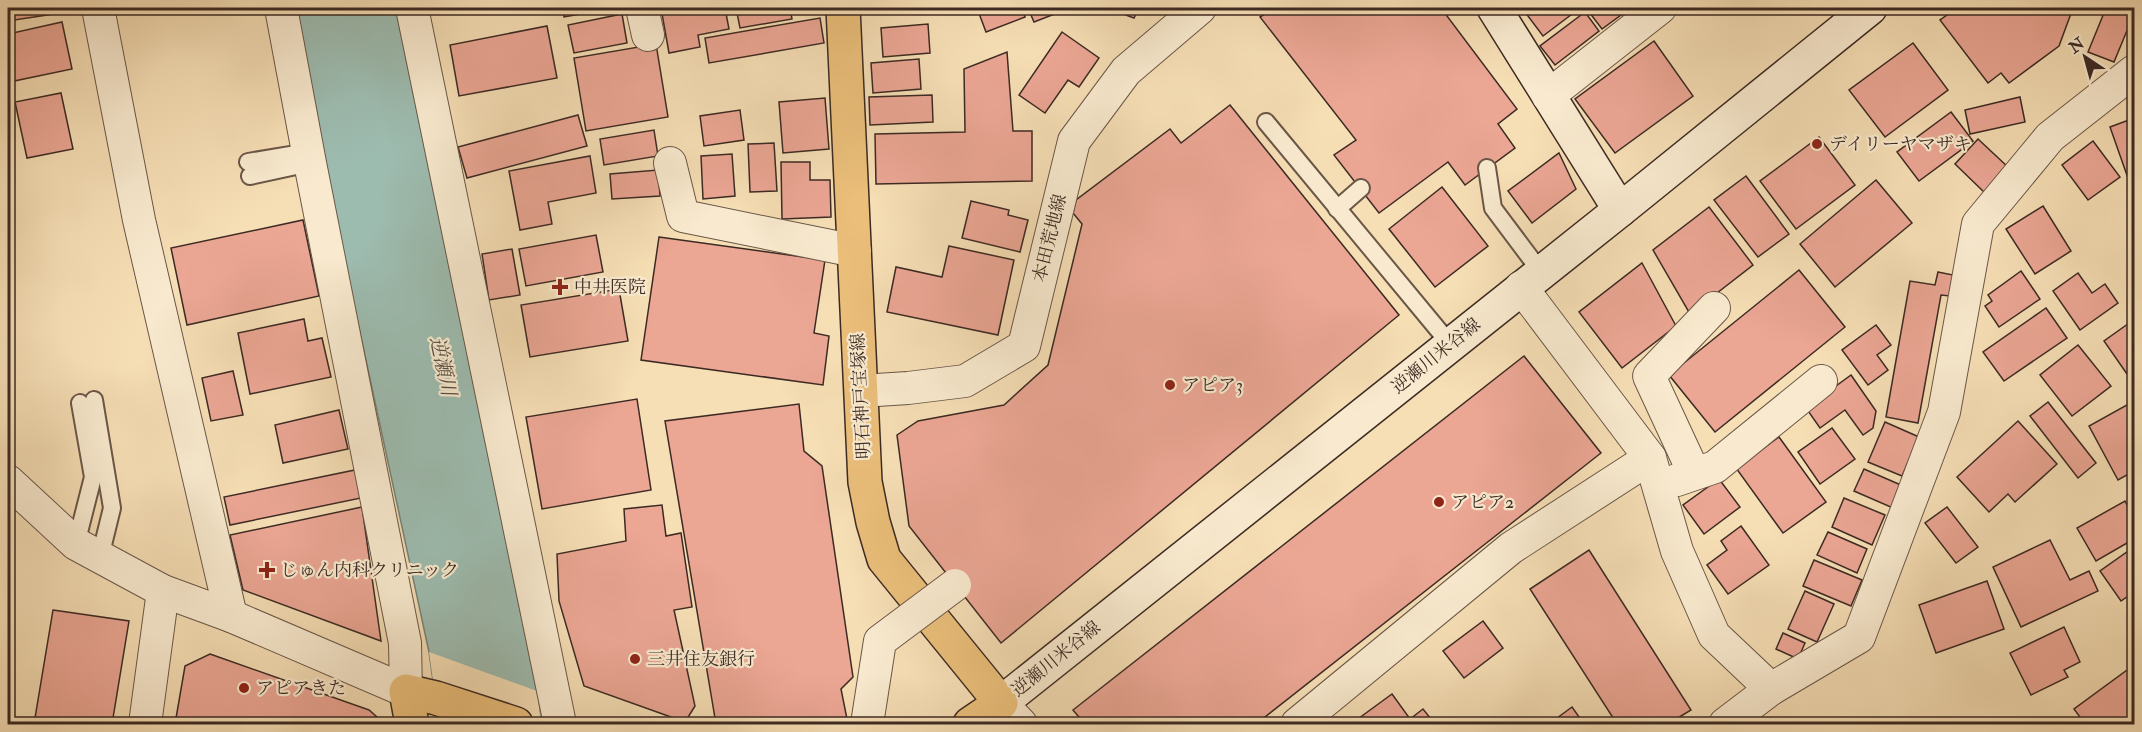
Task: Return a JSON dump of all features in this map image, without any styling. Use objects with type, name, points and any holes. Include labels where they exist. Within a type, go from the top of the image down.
[{"type":"main road","name":"明石神戸宝塚線","points":[[843,8],[865,482],[873,522],[884,559],[1011,714]]},
{"type":"main road","points":[[412,724],[421,695],[516,724]]},
{"type":"main road","points":[[970,724],[1011,714]]},
{"type":"street","points":[[98,8],[139,220],[231,616]]},
{"type":"street","points":[[281,8],[405,643],[421,695]]},
{"type":"street","points":[[412,8],[560,724]]},
{"type":"street","name":"本田荒地線","points":[[861,391],[965,381],[1024,346],[1074,141],[1126,70],[1200,8]]},
{"type":"street","points":[[1494,8],[1620,210]]},
{"type":"street","points":[[1548,96],[1660,8]]},
{"type":"street","name":"逆瀬川米谷線","points":[[1011,714],[1450,344],[1870,8]]},
{"type":"street","points":[[1725,724],[1771,689],[1859,637],[1944,412],[1978,224],[2050,137],[2134,71]]},
{"type":"street","points":[[670,162],[683,216],[855,251]]},
{"type":"street","points":[[1531,280],[1655,472],[1677,551],[1714,635],[1771,689]]},
{"type":"street","points":[[1695,474],[1649,376],[1714,308]]},
{"type":"street","points":[[1296,724],[1511,549],[1655,472],[1695,474],[1714,466],[1821,381]]},
{"type":"street","points":[[8,481],[88,550],[163,591],[231,616],[421,695]]},
{"type":"street","points":[[867,724],[880,641],[955,585]]},
{"type":"street","points":[[145,724],[163,591]]},
{"type":"lane","points":[[1266,122],[1450,344]]},
{"type":"lane","points":[[249,169],[309,157]]},
{"type":"lane","points":[[1487,168],[1493,208],[1531,280]]},
{"type":"lane","points":[[1337,209],[1361,188]]},
{"type":"lane","points":[[87,401],[112,508],[88,550],[93,477],[87,401]]},
{"type":"water","name":"逆瀬川","points":[[290,8],[396,8],[537,691],[541,724],[439,724],[429,652]]},
{"type":"pier","points":[[429,652],[537,691],[541,724],[439,724]]},
{"type":"building","points":[[8,8],[67,8],[67,12],[8,21]]},
{"type":"building","points":[[562,8],[615,8],[564,17]]},
{"type":"building","points":[[661,8],[725,8],[729,29],[698,35],[700,47],[669,53]]},
{"type":"building","points":[[736,8],[790,8],[792,19],[740,28]]},
{"type":"building","points":[[888,8],[912,8],[890,14]]},
{"type":"building","points":[[977,8],[1022,8],[1025,17],[986,32]]},
{"type":"building","points":[[1028,8],[1070,8],[1034,22]]},
{"type":"building","points":[[1107,8],[1139,8],[1134,18]]},
{"type":"building","points":[[1274,8],[1441,8],[1517,109],[1498,124],[1515,148],[1465,185],[1448,162],[1379,213],[1334,155],[1356,140],[1260,17]]},
{"type":"building","points":[[1522,8],[1580,8],[1543,36]]},
{"type":"building","points":[[1586,8],[1622,8],[1625,12],[1602,29]]},
{"type":"building","points":[[1957,8],[2073,8],[2059,46],[2009,83],[2001,73],[1988,83],[1940,20]]},
{"type":"building","points":[[2106,8],[2134,8],[2134,17],[2114,62],[2088,52]]},
{"type":"building","points":[[1585,12],[1599,31],[1555,65],[1540,46]]},
{"type":"building","points":[[622,14],[627,43],[574,53],[568,25]]},
{"type":"building","points":[[820,18],[824,43],[709,63],[705,38]]},
{"type":"building","points":[[62,22],[72,69],[14,81],[8,50],[8,34]]},
{"type":"building","points":[[928,24],[930,53],[883,57],[881,28]]},
{"type":"building","points":[[547,26],[557,78],[459,96],[450,45]]},
{"type":"building","points":[[1062,32],[1099,58],[1079,87],[1068,80],[1045,113],[1019,95]]},
{"type":"building","points":[[1654,41],[1693,96],[1615,153],[1575,99]]},
{"type":"building","points":[[1913,43],[1948,90],[1885,137],[1849,90]]},
{"type":"building","points":[[656,44],[668,117],[586,131],[574,58]]},
{"type":"building","points":[[1007,52],[1013,131],[1032,131],[1032,181],[876,184],[875,134],[965,132],[964,69]]},
{"type":"building","points":[[919,59],[921,89],[873,93],[871,63]]},
{"type":"building","points":[[61,93],[73,149],[27,158],[15,102]]},
{"type":"building","points":[[932,95],[933,122],[870,125],[869,97]]},
{"type":"building","points":[[2020,97],[2025,122],[1970,134],[1965,110]]},
{"type":"building","points":[[825,98],[829,149],[783,153],[779,102]]},
{"type":"building","points":[[2134,99],[2134,117],[2129,101]]},
{"type":"building","name":"アピア3","points":[[1230,105],[1399,315],[1001,643],[909,526],[897,435],[918,421],[1004,405],[1048,365],[1082,224],[1073,213],[1076,200],[1170,129],[1181,143]]},
{"type":"building","points":[[740,110],[744,140],[704,146],[700,116]]},
{"type":"building","points":[[1951,112],[1973,141],[1919,181],[1897,152]]},
{"type":"building","points":[[578,115],[587,146],[467,178],[458,147]]},
{"type":"building","points":[[2134,118],[2134,179],[2129,181],[2110,127]]},
{"type":"building","points":[[654,130],[658,156],[604,165],[600,139]]},
{"type":"building","points":[[1819,137],[1855,185],[1796,229],[1760,181]]},
{"type":"building","points":[[1978,139],[2009,168],[1985,193],[1955,164]]},
{"type":"building","points":[[2093,141],[2120,177],[2088,200],[2062,165]]},
{"type":"building","points":[[774,143],[777,191],[750,192],[748,144]]},
{"type":"building","points":[[1559,153],[1576,189],[1532,223],[1508,191]]},
{"type":"building","points":[[732,154],[735,196],[703,199],[701,156]]},
{"type":"building","points":[[590,156],[596,193],[548,202],[552,224],[520,230],[509,171]]},
{"type":"building","points":[[781,162],[810,162],[810,180],[830,180],[831,217],[782,219]]},
{"type":"building","points":[[658,170],[660,196],[612,199],[610,174]]},
{"type":"building","points":[[1746,176],[1789,234],[1758,257],[1714,200]]},
{"type":"building","points":[[1876,180],[1912,223],[1835,287],[1800,244]]},
{"type":"building","points":[[1442,187],[1488,246],[1435,287],[1389,229]]},
{"type":"building","points":[[971,201],[1009,210],[1008,215],[1028,220],[1020,252],[962,238]]},
{"type":"building","points":[[2043,206],[2071,251],[2035,274],[2006,229]]},
{"type":"building","points":[[1709,207],[1753,265],[1690,314],[1653,250]]},
{"type":"building","points":[[303,220],[319,296],[187,325],[171,248]]},
{"type":"building","points":[[596,235],[603,272],[526,286],[519,249]]},
{"type":"building","points":[[659,237],[825,260],[814,333],[829,336],[823,385],[641,360]]},
{"type":"building","points":[[949,246],[1014,260],[998,335],[887,312],[896,267],[942,277]]},
{"type":"building","points":[[512,249],[520,295],[489,300],[482,254]]},
{"type":"building","points":[[1642,263],[1676,326],[1622,368],[1579,312]]},
{"type":"building","points":[[1799,270],[1845,327],[1715,432],[1669,375]]},
{"type":"building","points":[[2021,271],[2040,299],[1999,327],[1985,306],[1992,301],[1988,295]]},
{"type":"building","points":[[1938,272],[1953,275],[1950,296],[1941,295],[1918,423],[1886,417],[1910,281],[1935,285]]},
{"type":"building","points":[[2078,273],[2092,293],[2105,284],[2118,303],[2080,330],[2053,291]]},
{"type":"building","points":[[619,289],[628,341],[530,357],[521,305]]},
{"type":"building","points":[[2046,308],[2067,338],[2004,381],[1983,352]]},
{"type":"building","points":[[304,319],[308,341],[322,338],[331,377],[250,394],[238,333]]},
{"type":"building","points":[[2132,321],[2134,325],[2134,384],[2104,341]]},
{"type":"building","points":[[1876,325],[1891,345],[1877,355],[1888,370],[1868,385],[1842,350]]},
{"type":"building","points":[[2078,345],[2111,386],[2072,416],[2040,375]]},
{"type":"building","name":"アピア2","points":[[1524,356],[1601,453],[1256,724],[1085,724],[1073,710]]},
{"type":"building","points":[[233,371],[243,415],[211,421],[202,378]]},
{"type":"building","points":[[1851,375],[1876,411],[1873,428],[1863,435],[1845,410],[1820,428],[1806,408]]},
{"type":"building","points":[[637,399],[651,490],[542,509],[526,417]]},
{"type":"building","points":[[2134,401],[2134,471],[2118,480],[2089,426]]},
{"type":"building","points":[[2048,402],[2096,463],[2078,478],[2030,416]]},
{"type":"building","points":[[799,404],[804,451],[822,466],[853,677],[841,689],[848,724],[716,724],[665,421]]},
{"type":"building","points":[[339,410],[348,449],[283,463],[275,425]]},
{"type":"building","points":[[2018,421],[2057,464],[2015,502],[2008,494],[1989,512],[1957,477]]},
{"type":"building","points":[[1885,422],[1919,437],[1902,476],[1868,462]]},
{"type":"building","points":[[1832,428],[1855,459],[1820,484],[1798,452]]},
{"type":"building","points":[[1779,437],[1826,502],[1783,533],[1736,468]]},
{"type":"building","points":[[1864,469],[1910,489],[1900,511],[1854,491]]},
{"type":"building","points":[[355,470],[361,498],[230,525],[224,497]]},
{"type":"building","points":[[1719,479],[1740,507],[1704,534],[1683,505]]},
{"type":"building","points":[[1844,498],[1885,515],[1872,545],[1832,527]]},
{"type":"building","points":[[2125,501],[2134,519],[2134,539],[2096,561],[2077,528]]},
{"type":"building","points":[[662,505],[666,536],[681,533],[692,607],[674,610],[695,706],[685,722],[584,686],[559,601],[557,554],[626,541],[624,509]]},
{"type":"building","points":[[362,507],[381,641],[243,590],[230,535]]},
{"type":"building","points":[[1947,507],[1978,547],[1956,563],[1925,523]]},
{"type":"building","points":[[1741,526],[1769,565],[1728,594],[1707,565],[1727,550],[1721,541]]},
{"type":"building","points":[[1828,532],[1867,549],[1857,573],[1817,555]]},
{"type":"building","points":[[2050,540],[2070,580],[2089,571],[2098,591],[2021,627],[1993,567]]},
{"type":"building","points":[[2134,547],[2134,592],[2121,601],[2100,571]]},
{"type":"building","points":[[1589,550],[1691,710],[1668,724],[1617,724],[1530,589]]},
{"type":"building","points":[[1814,560],[1862,580],[1851,606],[1803,586]]},
{"type":"building","points":[[1987,581],[2004,629],[1936,653],[1919,605]]},
{"type":"building","points":[[1805,591],[1834,604],[1817,642],[1788,629]]},
{"type":"building","points":[[53,610],[129,621],[112,724],[34,724]]},
{"type":"building","points":[[2134,612],[2134,626],[2128,617]]},
{"type":"building","points":[[1483,621],[1503,648],[1464,678],[1443,651]]},
{"type":"building","points":[[2064,627],[2080,662],[2064,670],[2068,677],[2031,695],[2010,653]]},
{"type":"building","points":[[1783,633],[1805,643],[1798,659],[1776,649]]},
{"type":"building","name":"アピアきた","points":[[210,654],[369,710],[385,724],[175,724],[185,666]]},
{"type":"building","points":[[2134,665],[2134,716],[2122,724],[2085,724],[2074,709]]},
{"type":"building","points":[[1392,694],[1410,719],[1423,709],[1435,724],[1351,724]]},
{"type":"building","points":[[1572,707],[1584,724],[1549,724]]},
{"type":"place","name":"デイリーヤマザキ","points":[[1817,144]]},
{"type":"place","name":"中井医院","points":[[560,287]]},
{"type":"place","name":"アピア3","points":[[1170,385]]},
{"type":"place","name":"アピア2","points":[[1439,502]]},
{"type":"place","name":"じゅん内科クリニック","points":[[267,570]]},
{"type":"place","name":"三井住友銀行","points":[[635,659]]},
{"type":"place","name":"アピアきた","points":[[244,688]]}]
